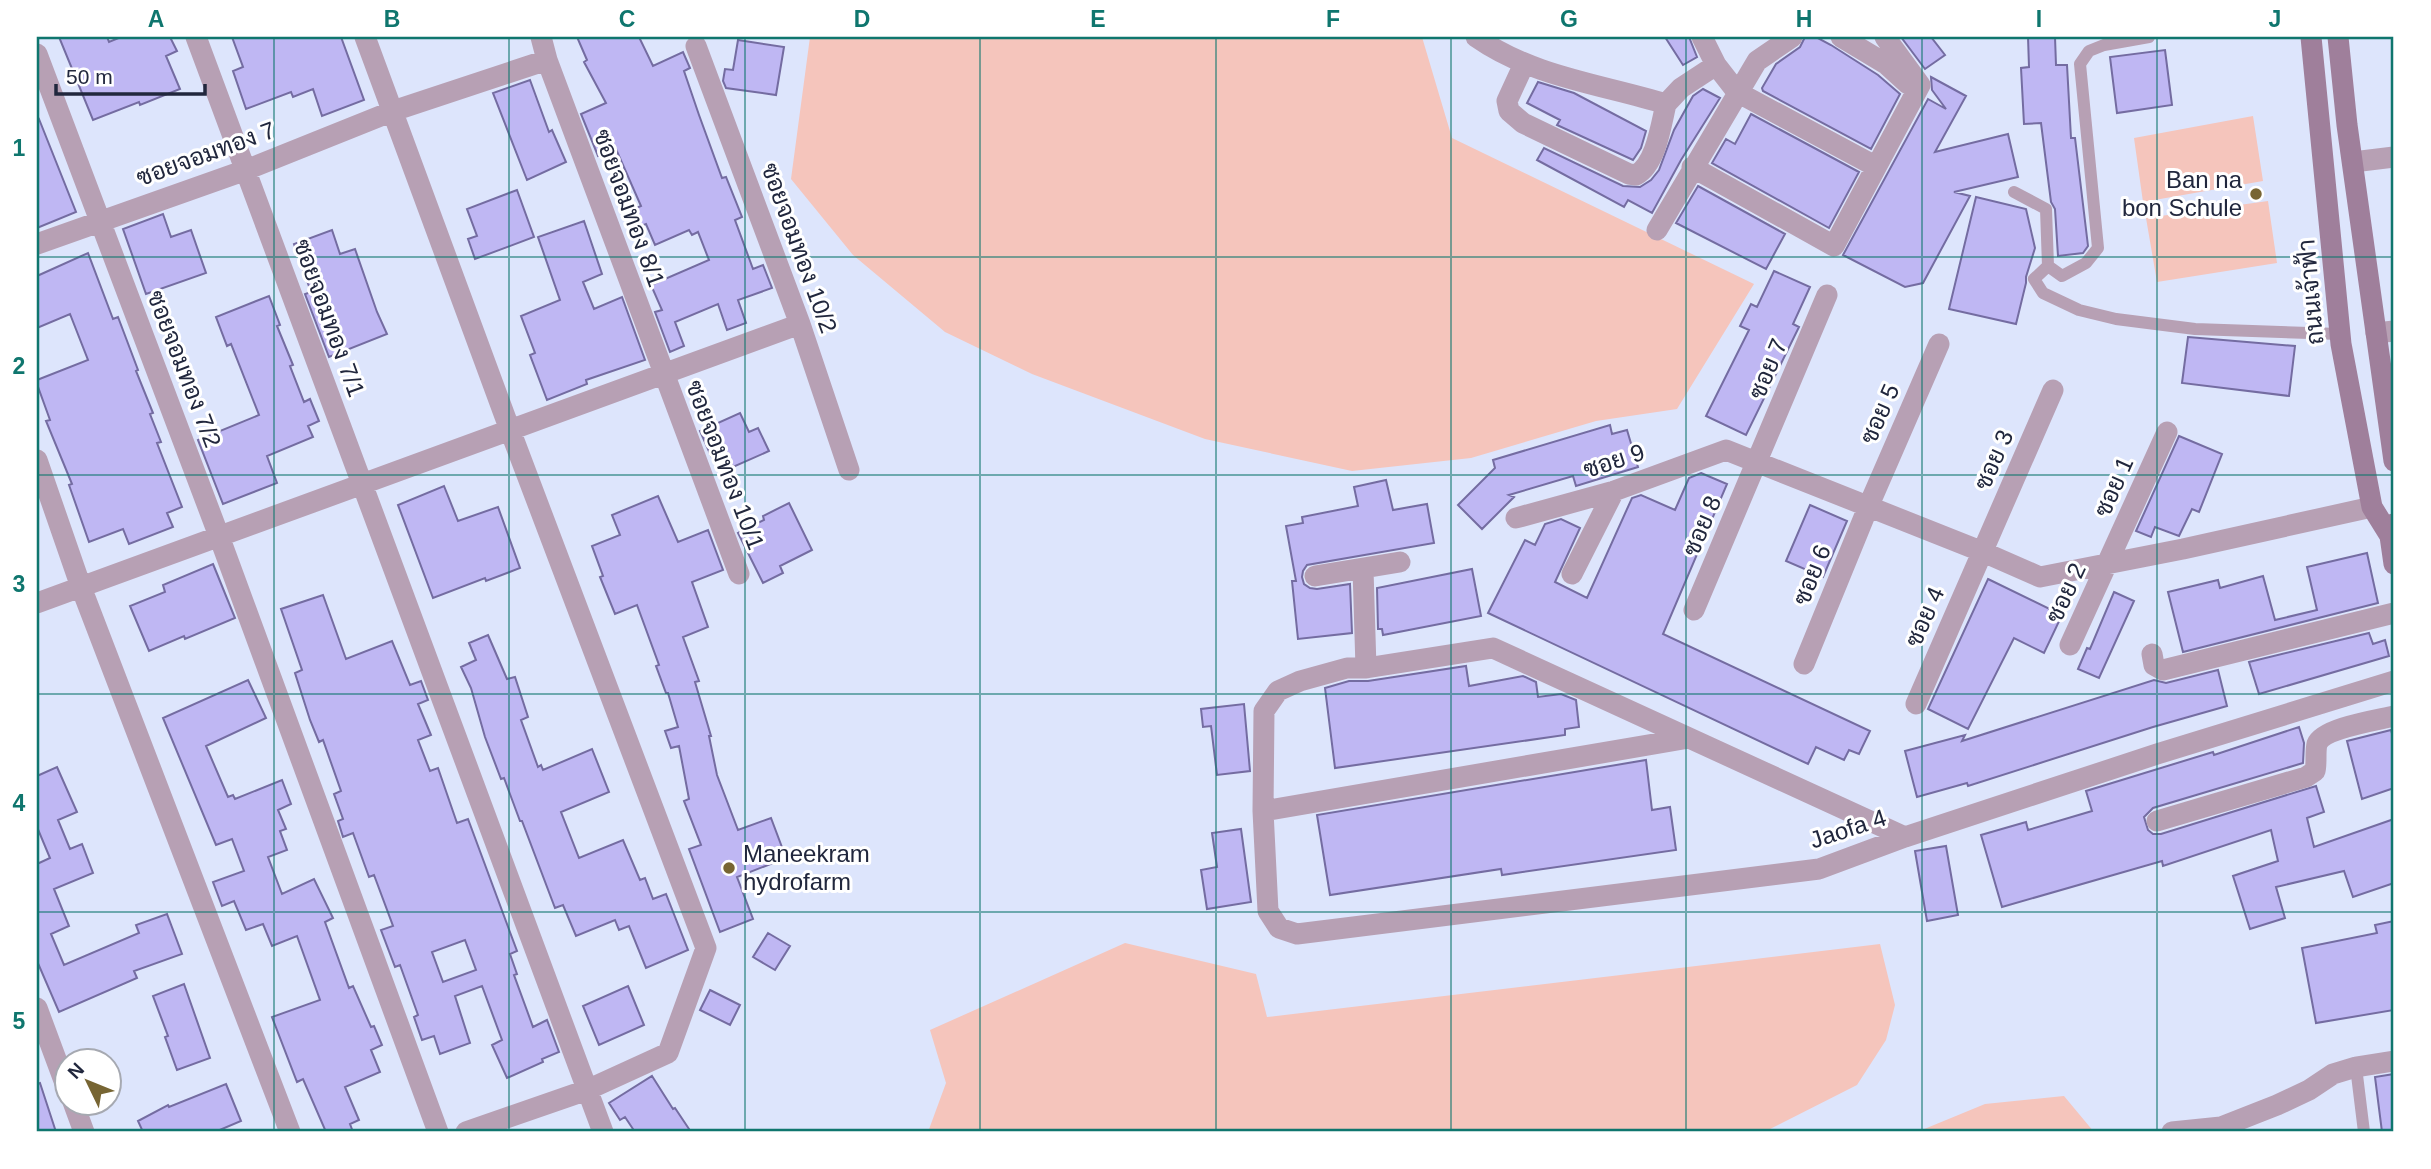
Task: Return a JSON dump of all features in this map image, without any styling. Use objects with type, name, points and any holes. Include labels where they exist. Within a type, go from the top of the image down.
[{"type":"main road","name":"ถนนเจ้าฟ้า","points":[[2311,37],[2340,334],[2372,507],[2392,527],[2394,564]]},
{"type":"main road","points":[[2338,37],[2353,162],[2385,332],[2394,461]]},
{"type":"street","name":"ซอยจอมทอง 7/1","points":[[196,37],[603,1132]]},
{"type":"street","points":[[365,37],[706,948],[668,1053],[587,1090],[466,1132]]},
{"type":"street","name":"ซอยจอมทอง 8/1","points":[[541,37],[547,60],[662,374]]},
{"type":"street","points":[[1476,37],[1524,64],[1554,75],[1666,104]]},
{"type":"street","points":[[1702,37],[1716,65],[1737,92],[1875,166]]},
{"type":"street","points":[[1657,230],[1757,61],[1792,37]]},
{"type":"street","points":[[1841,37],[1886,64],[1916,91]]},
{"type":"street","points":[[1692,167],[1834,246],[1920,85],[1885,37]]},
{"type":"street","name":"ซอยจอมทอง 10/2","points":[[696,46],[800,324],[849,470]]},
{"type":"street","name":"ซอยจอมทอง 7/2","points":[[37,54],[219,536],[438,1132]]},
{"type":"street","name":"ซอยจอมทอง 7","points":[[37,244],[246,170],[393,111],[547,60]]},
{"type":"street","points":[[1524,64],[1510,90],[1508,111],[1523,123],[1636,175],[1642,172],[1657,145],[1666,104],[1681,88],[1716,65]]},
{"type":"street","points":[[2353,162],[2394,162]]},
{"type":"street","name":"ซอย 7","points":[[1758,462],[1827,295]]},
{"type":"street","points":[[37,603],[800,324]]},
{"type":"street","name":"ซอย 5","points":[[1869,505],[1939,344]]},
{"type":"street","name":"ซอยจอมทอง 10/1","points":[[662,374],[739,574]]},
{"type":"street","name":"ซอย 3","points":[[1983,551],[2053,390]]},
{"type":"street","name":"ซอย 1","points":[[2109,563],[2167,432]]},
{"type":"street","name":"ซอย 9","points":[[1516,518],[1614,491],[1726,450],[1758,462]]},
{"type":"street","points":[[37,460],[81,587],[290,1132]]},
{"type":"street","points":[[1758,462],[1983,551],[2040,577],[2372,507]]},
{"type":"street","name":"ซอย 8","points":[[1694,610],[1758,462]]},
{"type":"street","points":[[1572,574],[1614,491]]},
{"type":"street","name":"ซอย 6","points":[[1804,664],[1869,505]]},
{"type":"street","name":"ซอย 4","points":[[1916,704],[1983,551]]},
{"type":"street","points":[[1315,576],[1400,562]]},
{"type":"street","name":"ซอย 2","points":[[2070,645],[2109,563]]},
{"type":"street","points":[[1363,569],[1366,668]]},
{"type":"street","points":[[2152,654],[2154,665],[2164,670],[2394,613]]},
{"type":"street","points":[[1689,738],[1263,811],[1264,711],[1278,691],[1300,681],[1347,668],[1366,668],[1493,648],[1906,837]]},
{"type":"street","name":"Jaofa 4","points":[[1263,811],[1268,911],[1279,928],[1297,934],[1819,869],[1906,837],[2157,754],[2394,681]]},
{"type":"street","points":[[2157,821],[2306,777],[2315,771],[2318,760],[2316,746],[2320,738],[2334,731],[2394,716]]},
{"type":"street","points":[[37,1008],[52,1048]]},
{"type":"street","points":[[2172,1132],[2221,1127],[2309,1090],[2333,1074],[2394,1061]]},
{"type":"lane","points":[[2048,266],[2062,276],[2087,263],[2098,248],[2080,64],[2089,51],[2104,45],[2149,37]]},
{"type":"lane","points":[[2014,192],[2046,209],[2048,266],[2034,279],[2043,293],[2079,310],[2116,319],[2195,329],[2340,334]]},
{"type":"lane","points":[[2356,1067],[2364,1132]]},
{"type":"shaded area","points":[[810,37],[1422,37],[1452,138],[1754,284],[1677,409],[1596,421],[1471,458],[1352,471],[1205,439],[1032,374],[945,332],[853,255],[791,179]]},
{"type":"shaded area","points":[[2253,116],[2263,181],[2143,202],[2134,138]]},
{"type":"shaded area","points":[[2268,201],[2277,263],[2157,282],[2146,218]]},
{"type":"shaded area","points":[[1125,943],[1256,974],[1267,1017],[1880,944],[1895,1005],[1886,1040],[1857,1085],[1764,1132],[928,1132],[946,1083],[930,1030]]},
{"type":"shaded area","points":[[2064,1096],[2094,1132],[1917,1132],[1985,1104]]},
{"type":"building","points":[[59,37],[107,37],[109,42],[121,37],[170,37],[177,51],[166,56],[180,89],[93,120]]},
{"type":"building","points":[[232,37],[341,37],[364,100],[322,116],[313,89],[293,97],[291,92],[246,109],[233,71],[243,67]]},
{"type":"building","points":[[577,37],[639,37],[653,66],[683,52],[690,68],[684,71],[699,115],[722,178],[726,177],[742,217],[735,220],[753,269],[763,265],[772,288],[738,300],[746,323],[727,330],[718,304],[675,322],[684,346],[670,352],[655,312],[662,310],[651,285],[709,260],[698,232],[692,235],[689,230],[655,245],[646,224],[641,226],[634,209],[641,206],[616,149],[598,156],[581,114],[606,103],[584,62],[587,60]]},
{"type":"building","points":[[1665,37],[1689,37],[1697,57],[1683,65]]},
{"type":"building","points":[[1805,37],[1816,37],[1831,45],[1878,75],[1900,94],[1871,149],[1763,91],[1762,88],[1776,64],[1800,47]]},
{"type":"building","points":[[1901,37],[1931,37],[1945,55],[1925,69]]},
{"type":"building","points":[[2028,37],[2055,37],[2056,65],[2067,65],[2071,138],[2075,138],[2088,246],[2083,253],[2058,256],[2055,209],[2051,202],[2041,123],[2024,124],[2021,68],[2029,67]]},
{"type":"building","points":[[738,40],[784,47],[776,95],[726,88],[723,81],[725,69],[733,70]]},
{"type":"building","points":[[2165,50],[2172,105],[2117,113],[2110,57]]},
{"type":"building","points":[[1931,77],[1966,96],[1935,152],[2008,134],[2018,177],[1954,192],[1970,196],[1923,283],[1905,287],[1843,255],[1928,99],[1946,109],[1932,90]]},
{"type":"building","points":[[530,80],[549,132],[552,130],[566,162],[527,180],[493,93]]},
{"type":"building","points":[[1538,82],[1574,93],[1646,131],[1641,148],[1633,160],[1557,125],[1560,120],[1527,103]]},
{"type":"building","points":[[1703,89],[1720,98],[1652,213],[1628,200],[1624,207],[1537,160],[1544,148],[1623,186],[1640,187],[1651,180],[1659,170],[1674,130],[1693,96]]},
{"type":"building","points":[[1751,114],[1859,172],[1829,228],[1712,163],[1726,139],[1735,144]]},
{"type":"building","points":[[39,119],[76,212],[37,228],[37,120]]},
{"type":"building","points":[[1698,186],[1785,234],[1766,269],[1676,223]]},
{"type":"building","points":[[517,190],[534,237],[475,259],[468,239],[477,236],[467,209]]},
{"type":"building","points":[[1976,197],[2026,209],[2035,248],[2016,324],[1949,309]]},
{"type":"building","points":[[163,214],[171,237],[191,230],[206,273],[146,294],[123,229]]},
{"type":"building","points":[[584,221],[602,274],[583,282],[594,309],[622,297],[645,360],[586,380],[587,384],[547,400],[530,355],[535,353],[521,316],[560,300],[538,237]]},
{"type":"building","points":[[332,230],[340,254],[355,249],[387,334],[329,357],[305,294],[311,292],[294,244]]},
{"type":"building","points":[[88,253],[113,319],[118,317],[138,370],[136,371],[161,442],[157,443],[182,507],[167,513],[173,527],[129,544],[123,529],[89,542],[69,485],[72,484],[46,421],[50,420],[37,384],[37,380],[88,360],[70,314],[37,328],[37,276]]},
{"type":"building","points":[[1774,271],[1810,287],[1793,324],[1799,327],[1746,435],[1706,416],[1749,330],[1740,326],[1751,304],[1757,307]]},
{"type":"building","points":[[269,296],[304,402],[310,399],[319,421],[308,426],[313,437],[267,456],[277,483],[223,504],[198,440],[259,415],[231,344],[227,346],[216,317]]},
{"type":"building","points":[[2188,337],[2295,346],[2289,396],[2182,383]]},
{"type":"building","points":[[740,413],[749,432],[758,428],[769,451],[733,467],[725,449],[711,456],[700,431]]},
{"type":"building","points":[[1610,425],[1612,434],[1627,430],[1638,467],[1576,486],[1573,476],[1509,495],[1514,497],[1482,529],[1458,505],[1495,468],[1493,460]]},
{"type":"building","points":[[2179,436],[2222,454],[2199,512],[2192,509],[2179,536],[2155,527],[2151,537],[2136,531]]},
{"type":"building","points":[[1701,473],[1727,484],[1663,634],[1870,731],[1859,754],[1849,750],[1844,760],[1816,747],[1808,764],[1488,613],[1525,540],[1535,545],[1545,524],[1561,519],[1580,528],[1555,582],[1587,598],[1632,498],[1641,495],[1675,510],[1689,478]]},
{"type":"building","points":[[1386,480],[1393,510],[1427,504],[1434,543],[1307,565],[1302,577],[1304,584],[1310,588],[1350,584],[1352,633],[1298,639],[1292,581],[1296,581],[1286,526],[1303,523],[1302,517],[1358,506],[1354,487]]},
{"type":"building","points":[[444,486],[458,521],[498,507],[520,568],[433,598],[398,505]]},
{"type":"building","points":[[658,496],[678,542],[708,530],[723,570],[692,582],[708,627],[683,637],[699,681],[695,682],[711,736],[717,775],[738,830],[771,818],[786,858],[737,877],[753,919],[720,932],[689,849],[701,845],[684,801],[689,799],[679,746],[671,748],[665,731],[678,727],[668,693],[656,666],[659,665],[637,605],[615,614],[600,577],[603,576],[592,546],[620,535],[612,515]]},
{"type":"building","points":[[789,503],[812,550],[780,566],[783,573],[763,583],[738,533]]},
{"type":"building","points":[[1810,505],[1847,521],[1823,577],[1786,561]]},
{"type":"building","points":[[2367,553],[2378,603],[2183,652],[2168,592],[2218,580],[2220,588],[2263,576],[2275,620],[2317,610],[2307,567]]},
{"type":"building","points":[[213,564],[235,618],[149,651],[130,606],[165,592],[163,585]]},
{"type":"building","points":[[1472,569],[1481,616],[1383,635],[1382,629],[1378,629],[1377,588]]},
{"type":"building","points":[[1988,579],[2062,615],[2044,653],[2014,638],[1968,729],[1928,709]]},
{"type":"building","points":[[2114,592],[2134,601],[2099,678],[2078,669],[2087,648],[2090,649]]},
{"type":"building","points":[[323,595],[346,659],[392,641],[410,685],[421,681],[428,700],[418,704],[431,735],[418,740],[430,771],[438,768],[457,823],[468,819],[517,951],[510,954],[517,974],[514,975],[533,1027],[547,1020],[559,1052],[542,1059],[543,1062],[507,1078],[492,1045],[502,1040],[482,986],[455,996],[470,1043],[440,1054],[434,1036],[422,1040],[414,1017],[418,1015],[400,965],[395,967],[381,930],[393,926],[374,875],[369,877],[353,833],[343,837],[338,821],[343,819],[334,794],[341,791],[323,740],[319,742],[310,720],[295,673],[302,670],[281,609]],"holes":[[[465,940],[476,970],[443,982],[432,952]]]},
{"type":"building","points":[[2369,633],[2373,644],[2385,640],[2389,656],[2259,694],[2249,662]]},
{"type":"building","points":[[488,635],[507,679],[515,677],[528,717],[521,720],[538,767],[541,765],[543,770],[592,749],[609,792],[561,812],[579,858],[623,840],[640,880],[645,878],[653,899],[666,894],[688,950],[646,968],[629,926],[619,930],[615,920],[576,936],[563,905],[555,908],[504,778],[501,779],[471,688],[461,667],[476,660],[469,643]]},
{"type":"building","points":[[1466,666],[1469,686],[1523,676],[1536,682],[1538,697],[1561,694],[1576,700],[1579,727],[1565,729],[1565,735],[1335,768],[1325,688],[1349,681],[1368,681]]},
{"type":"building","points":[[2218,670],[2227,706],[1968,786],[1967,783],[1917,797],[1905,751],[1965,735],[1962,741],[2154,680],[2166,683]]},
{"type":"building","points":[[248,680],[266,718],[206,746],[228,797],[233,795],[235,799],[282,780],[291,804],[278,810],[286,829],[280,831],[287,850],[268,857],[282,894],[314,879],[333,918],[325,922],[349,988],[353,986],[382,1045],[371,1050],[380,1072],[345,1087],[359,1120],[350,1124],[353,1132],[326,1132],[303,1079],[297,1082],[272,1017],[320,1000],[297,936],[272,946],[263,924],[246,930],[234,901],[222,906],[213,882],[244,871],[232,839],[216,845],[163,718]]},
{"type":"building","points":[[1244,704],[1250,771],[1217,775],[1211,726],[1203,727],[1201,709]]},
{"type":"building","points":[[2299,727],[2304,743],[2303,763],[2153,808],[2144,817],[2148,830],[2153,834],[2161,834],[2316,786],[2324,812],[2307,818],[2314,847],[2394,819],[2394,883],[2353,897],[2344,871],[2276,887],[2285,918],[2250,929],[2233,876],[2278,861],[2271,830],[2163,866],[2162,861],[2002,907],[1981,835],[2026,822],[2028,830],[2092,811],[2086,791],[2213,752],[2214,755]]},
{"type":"building","points":[[2391,730],[2394,741],[2394,788],[2362,799],[2347,741]]},
{"type":"building","points":[[1646,760],[1652,810],[1670,807],[1676,850],[1502,875],[1501,869],[1330,895],[1317,815]]},
{"type":"building","points":[[57,767],[77,812],[58,820],[70,849],[82,844],[93,873],[54,889],[69,926],[51,934],[64,965],[139,933],[136,925],[167,914],[182,954],[134,971],[137,978],[59,1012],[37,961],[37,864],[50,858],[37,827],[37,776]]},
{"type":"building","points":[[1241,829],[1251,902],[1207,909],[1201,870],[1217,867],[1212,833]]},
{"type":"building","points":[[1946,846],[1958,915],[1927,921],[1915,851]]},
{"type":"building","points":[[2394,921],[2394,1010],[2316,1023],[2302,948],[2377,933],[2375,925]]},
{"type":"building","points":[[768,933],[790,946],[775,970],[753,957]]},
{"type":"building","points":[[184,984],[210,1058],[177,1070],[153,996]]},
{"type":"building","points":[[628,986],[644,1025],[599,1045],[583,1006]]},
{"type":"building","points":[[710,990],[740,1005],[730,1025],[700,1010]]},
{"type":"building","points":[[2394,1074],[2394,1132],[2382,1132],[2375,1077]]},
{"type":"building","points":[[652,1076],[691,1132],[635,1132],[625,1117],[620,1120],[609,1103]]},
{"type":"building","points":[[40,1083],[56,1132],[37,1132],[37,1084]]},
{"type":"building","points":[[226,1084],[241,1121],[215,1132],[143,1132],[138,1121],[168,1105],[169,1107]]},
{"type":"place","name":"Ban na bon Schule","points":[[2256,194]]},
{"type":"place","name":"Maneekram hydrofarm","points":[[729,868]]}]
